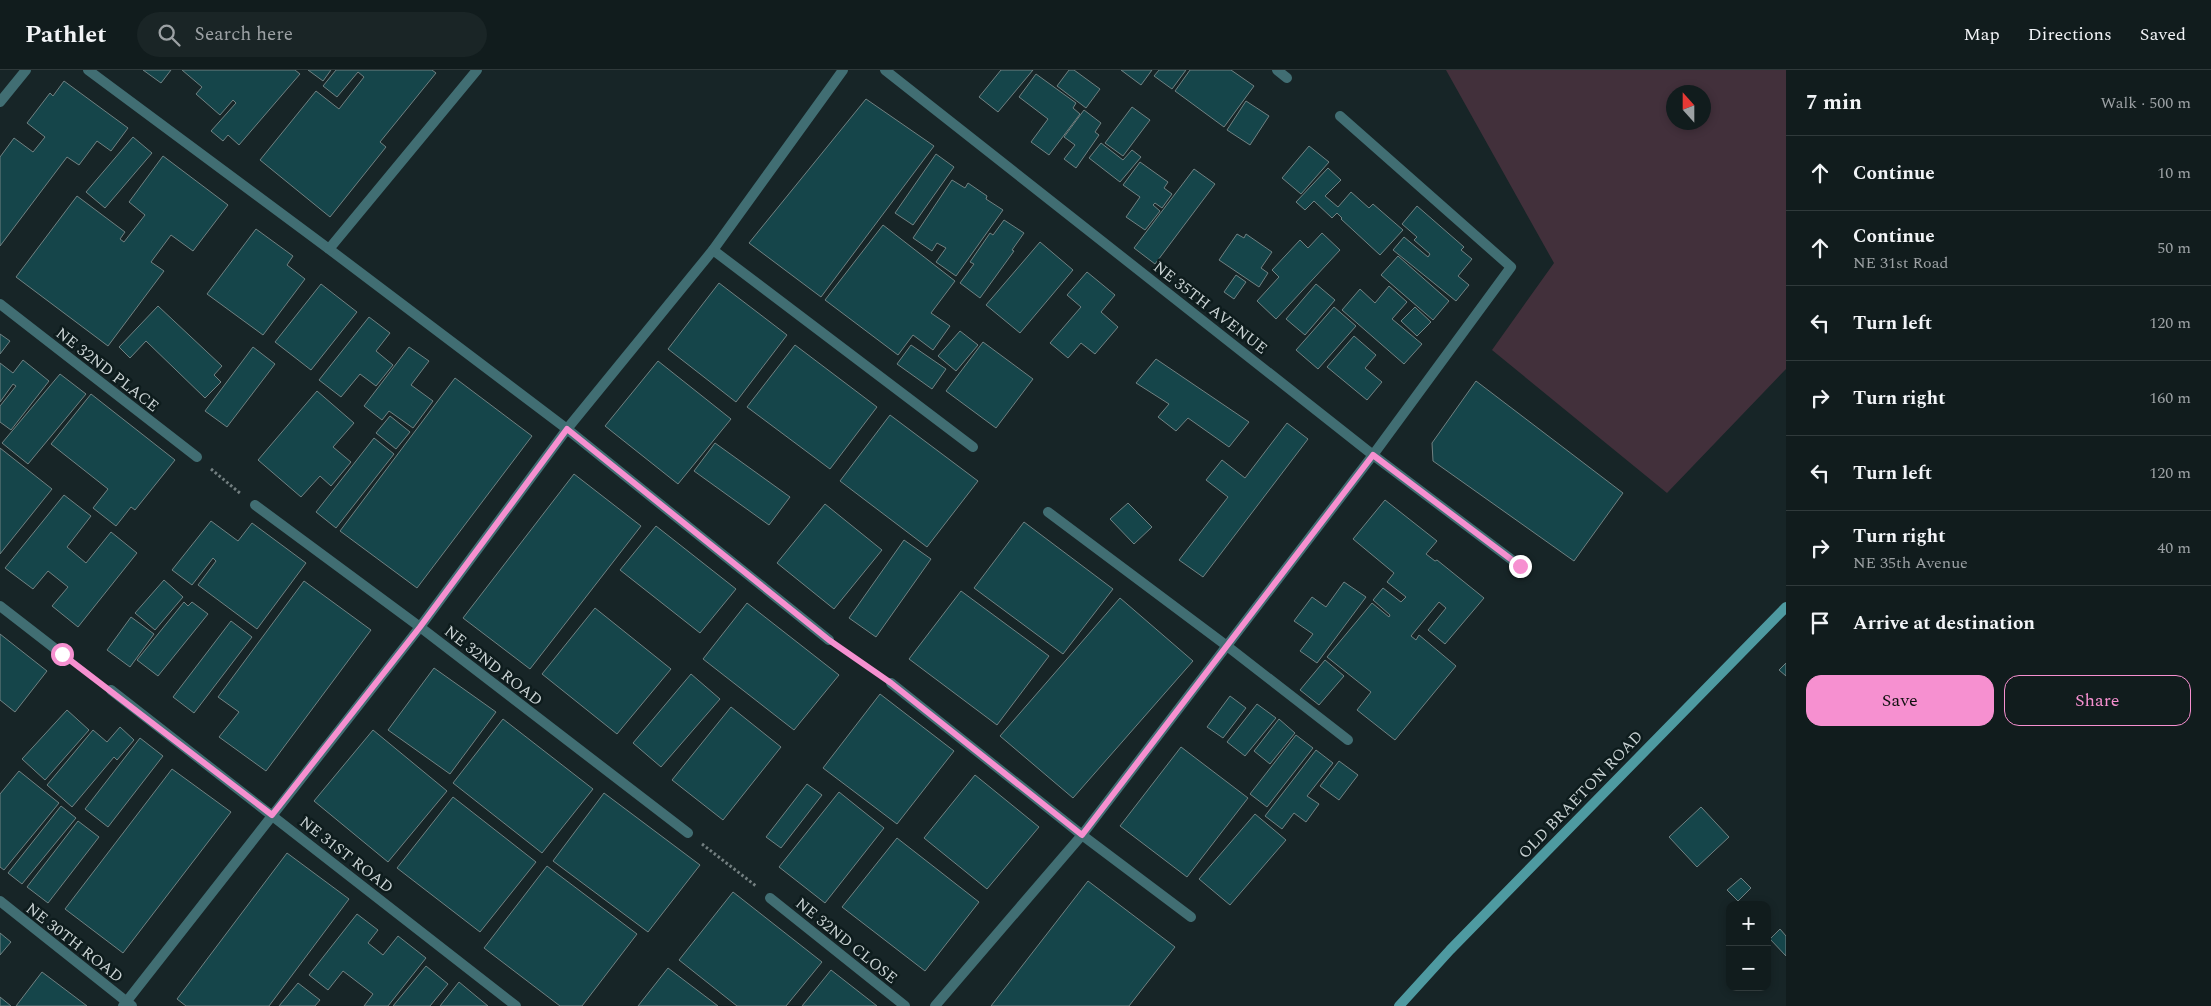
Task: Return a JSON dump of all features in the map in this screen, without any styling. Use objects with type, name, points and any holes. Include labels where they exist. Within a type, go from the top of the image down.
[{"type":"street","points":[[0,102],[26,70]]},
{"type":"street","points":[[88,70],[567,429],[829,640]]},
{"type":"street","points":[[329,249],[477,70]]},
{"type":"street","points":[[127,1004],[420,627],[567,429],[713,250],[843,70]]},
{"type":"street","name":"NE 35TH AVENUE","points":[[885,70],[1373,455],[1520,566]]},
{"type":"street","points":[[1277,70],[1287,78]]},
{"type":"street","points":[[935,1006],[1082,835],[1373,455],[1511,267],[1340,116]]},
{"type":"street","points":[[713,250],[973,448]]},
{"type":"street","name":"NE 32ND PLACE","points":[[0,304],[197,458]]},
{"type":"street","name":"NE 32ND ROAD","points":[[255,505],[420,627],[688,833]]},
{"type":"street","points":[[1048,512],[1228,646],[1348,740]]},
{"type":"street","points":[[0,606],[62,654]]},
{"type":"street","name":"OLD BRAETON ROAD","points":[[1399,1006],[1463,936],[1786,607]]},
{"type":"street","points":[[891,683],[1082,835],[1191,917]]},
{"type":"street","name":"NE 31ST ROAD","points":[[111,690],[516,1006]]},
{"type":"street","name":"NE 32ND CLOSE","points":[[770,898],[905,1006]]},
{"type":"street","name":"NE 30TH ROAD","points":[[0,901],[127,1004]]},
{"type":"path","points":[[197,458],[255,505]]},
{"type":"path","points":[[829,640],[891,683]]},
{"type":"path","points":[[62,654],[111,690]]},
{"type":"path","points":[[688,833],[770,898]]},
{"type":"shaded area","points":[[1446,70],[1786,70],[1786,369],[1667,493],[1492,350],[1554,263]]},
{"type":"building","points":[[143,70],[171,70],[161,83]]},
{"type":"building","points":[[182,70],[295,70],[300,74],[239,145],[228,135],[223,141],[211,131],[236,103],[233,100],[220,115],[196,94],[202,87]]},
{"type":"building","points":[[308,70],[331,70],[323,81]]},
{"type":"building","points":[[336,70],[432,70],[436,73],[380,142],[386,147],[330,217],[260,160],[316,91],[339,109],[364,77],[358,72],[337,97],[323,86]]},
{"type":"building","points":[[1001,70],[1033,70],[998,112],[979,97]]},
{"type":"building","points":[[1069,70],[1074,70],[1100,89],[1086,108],[1057,86]]},
{"type":"building","points":[[1121,70],[1152,70],[1141,85]]},
{"type":"building","points":[[1159,70],[1186,70],[1172,89],[1154,76]]},
{"type":"building","points":[[1190,70],[1231,70],[1254,86],[1224,127],[1175,91]]},
{"type":"building","points":[[1036,74],[1076,103],[1073,108],[1080,114],[1049,155],[1031,142],[1048,119],[1019,97]]},
{"type":"building","points":[[64,81],[128,128],[111,151],[97,141],[79,165],[67,157],[0,246],[0,157],[14,138],[33,152],[45,137],[27,123],[50,93],[53,96]]},
{"type":"building","points":[[866,99],[934,146],[821,297],[749,243]]},
{"type":"building","points":[[1246,101],[1269,116],[1250,145],[1227,130]]},
{"type":"building","points":[[1132,107],[1150,120],[1123,156],[1105,143]]},
{"type":"building","points":[[1084,110],[1101,123],[1095,132],[1099,135],[1076,168],[1064,159],[1075,145],[1064,137]]},
{"type":"building","points":[[133,137],[152,153],[105,208],[86,192]]},
{"type":"building","points":[[1101,143],[1123,160],[1132,150],[1141,157],[1120,182],[1089,158]]},
{"type":"building","points":[[1309,146],[1329,162],[1301,194],[1282,178]]},
{"type":"building","points":[[936,154],[954,167],[913,225],[895,213]]},
{"type":"building","points":[[163,156],[228,205],[193,251],[171,235],[151,262],[164,271],[108,346],[16,277],[77,196],[125,232],[120,239],[124,242],[145,215],[129,202]]},
{"type":"building","points":[[1140,162],[1168,182],[1164,188],[1172,194],[1162,208],[1155,203],[1153,205],[1160,211],[1145,230],[1126,217],[1140,197],[1123,185]]},
{"type":"building","points":[[1328,168],[1341,180],[1325,196],[1338,207],[1351,192],[1369,208],[1373,204],[1403,230],[1380,255],[1337,213],[1332,218],[1314,201],[1305,210],[1296,202]]},
{"type":"building","points":[[1194,169],[1215,184],[1155,264],[1134,248]]},
{"type":"building","points":[[952,180],[965,188],[968,183],[987,196],[986,199],[1003,210],[956,276],[936,262],[946,248],[937,243],[932,251],[913,238]]},
{"type":"building","points":[[1417,206],[1464,247],[1461,250],[1472,259],[1458,276],[1469,285],[1456,301],[1393,250],[1404,237],[1428,257],[1430,254],[1414,240],[1417,237],[1402,224]]},
{"type":"building","points":[[1004,220],[1024,233],[1012,250],[1014,251],[980,298],[960,283],[974,264],[970,262],[990,233],[993,235]]},
{"type":"building","points":[[883,225],[955,281],[931,313],[950,326],[933,350],[913,335],[898,355],[825,300]]},
{"type":"building","points":[[256,229],[293,256],[287,265],[305,279],[263,335],[207,294]]},
{"type":"building","points":[[1322,233],[1340,250],[1276,319],[1257,301],[1279,277],[1272,270],[1300,240],[1308,248]]},
{"type":"building","points":[[1237,234],[1244,238],[1246,234],[1272,252],[1261,268],[1268,273],[1259,287],[1219,260]]},
{"type":"building","points":[[1040,242],[1073,270],[1020,333],[986,305]]},
{"type":"building","points":[[1398,256],[1449,301],[1433,320],[1381,275]]},
{"type":"building","points":[[1087,272],[1115,295],[1101,312],[1118,327],[1095,354],[1081,343],[1068,358],[1050,343],[1081,307],[1067,295]]},
{"type":"building","points":[[1236,275],[1246,282],[1234,299],[1224,292]]},
{"type":"building","points":[[719,283],[787,335],[736,402],[668,349]]},
{"type":"building","points":[[321,284],[357,312],[311,370],[275,342]]},
{"type":"building","points":[[1316,284],[1335,300],[1305,335],[1286,319]]},
{"type":"building","points":[[1389,286],[1407,302],[1392,319],[1422,344],[1404,364],[1342,310],[1360,289],[1375,303]]},
{"type":"building","points":[[158,306],[222,366],[214,375],[221,382],[205,398],[146,341],[130,358],[119,347]]},
{"type":"building","points":[[1334,307],[1356,326],[1318,369],[1296,350]]},
{"type":"building","points":[[1415,307],[1431,322],[1417,336],[1401,321]]},
{"type":"building","points":[[369,317],[390,333],[376,351],[393,365],[376,386],[360,374],[341,397],[319,380]]},
{"type":"building","points":[[960,331],[978,345],[956,371],[938,356]]},
{"type":"building","points":[[0,334],[10,341],[0,354]]},
{"type":"building","points":[[1354,336],[1376,355],[1365,368],[1382,382],[1367,400],[1327,367]]},
{"type":"building","points":[[983,342],[1033,379],[996,428],[946,391]]},
{"type":"building","points":[[795,345],[877,407],[830,469],[747,407]]},
{"type":"building","points":[[911,345],[946,369],[932,389],[897,364]]},
{"type":"building","points":[[253,347],[275,364],[227,427],[205,411]]},
{"type":"building","points":[[409,347],[429,361],[411,385],[433,401],[413,428],[389,411],[382,420],[364,406]]},
{"type":"building","points":[[1156,359],[1249,422],[1229,447],[1188,418],[1176,431],[1158,417],[1169,404],[1136,383]]},
{"type":"building","points":[[23,360],[49,381],[11,430],[0,422],[0,406],[16,386],[13,384],[0,402],[0,363],[13,373]]},
{"type":"building","points":[[658,361],[731,419],[678,484],[605,426]]},
{"type":"building","points":[[60,374],[86,394],[28,464],[2,443]]},
{"type":"building","points":[[455,378],[532,436],[417,588],[340,531]]},
{"type":"building","points":[[1476,381],[1623,493],[1574,561],[1433,461],[1432,443]]},
{"type":"building","points":[[317,391],[354,423],[333,447],[351,462],[331,486],[320,476],[301,497],[258,460]]},
{"type":"building","points":[[91,394],[175,460],[135,510],[131,507],[116,526],[93,508],[108,489],[51,444]]},
{"type":"building","points":[[890,415],[978,481],[927,547],[840,481]]},
{"type":"building","points":[[390,416],[410,432],[396,449],[376,433]]},
{"type":"building","points":[[1287,423],[1308,439],[1203,577],[1179,560],[1228,497],[1206,480],[1222,460],[1245,478]]},
{"type":"building","points":[[374,438],[394,454],[336,528],[316,512]]},
{"type":"building","points":[[715,443],[790,497],[769,525],[694,471]]},
{"type":"building","points":[[0,448],[52,489],[0,554]]},
{"type":"building","points":[[574,474],[641,526],[530,669],[463,618]]},
{"type":"building","points":[[64,495],[91,516],[67,547],[86,563],[111,532],[137,553],[78,627],[52,606],[68,587],[48,571],[33,589],[5,568]]},
{"type":"building","points":[[1385,500],[1437,541],[1426,554],[1435,561],[1437,560],[1484,598],[1445,644],[1428,630],[1446,608],[1439,602],[1411,636],[1416,640],[1419,635],[1456,666],[1395,740],[1357,710],[1371,692],[1327,657],[1372,603],[1389,617],[1390,615],[1373,600],[1383,588],[1401,602],[1406,597],[1387,582],[1394,573],[1353,539]]},
{"type":"building","points":[[1128,503],[1152,527],[1134,544],[1110,519]]},
{"type":"building","points":[[825,504],[882,550],[834,609],[777,563]]},
{"type":"building","points":[[211,521],[238,541],[252,523],[306,563],[257,629],[198,585],[216,561],[213,558],[192,585],[172,570]]},
{"type":"building","points":[[1024,522],[1113,589],[1063,654],[974,588]]},
{"type":"building","points":[[656,526],[736,589],[700,633],[620,570]]},
{"type":"building","points":[[904,540],[931,559],[876,637],[849,618]]},
{"type":"building","points":[[164,580],[183,597],[155,630],[135,613]]},
{"type":"building","points":[[304,581],[371,630],[266,771],[219,737],[239,712],[218,697]]},
{"type":"building","points":[[1344,582],[1366,597],[1317,663],[1300,651],[1313,634],[1294,621],[1312,597],[1326,607]]},
{"type":"building","points":[[961,591],[1049,656],[997,725],[909,659]]},
{"type":"building","points":[[1120,598],[1193,661],[1073,798],[1000,736]]},
{"type":"building","points":[[184,602],[188,606],[192,602],[208,614],[158,676],[137,660]]},
{"type":"building","points":[[747,603],[839,675],[794,730],[703,659]]},
{"type":"building","points":[[595,608],[671,669],[617,734],[542,674]]},
{"type":"building","points":[[131,617],[154,634],[130,667],[107,650]]},
{"type":"building","points":[[231,621],[252,637],[194,713],[173,697]]},
{"type":"building","points":[[0,634],[47,671],[15,712],[0,700]]},
{"type":"building","points":[[1325,660],[1344,676],[1319,705],[1300,690]]},
{"type":"building","points":[[1786,663],[1786,676],[1779,670]]},
{"type":"building","points":[[434,668],[496,712],[450,774],[388,730]]},
{"type":"building","points":[[691,674],[720,699],[661,767],[633,743]]},
{"type":"building","points":[[880,694],[954,751],[897,824],[823,768]]},
{"type":"building","points":[[1230,696],[1246,708],[1223,738],[1207,727]]},
{"type":"building","points":[[1257,704],[1276,718],[1245,756],[1227,742]]},
{"type":"building","points":[[731,707],[781,747],[723,820],[672,780]]},
{"type":"building","points":[[67,710],[89,730],[45,780],[22,759]]},
{"type":"building","points":[[503,719],[593,789],[542,853],[453,783]]},
{"type":"building","points":[[1279,719],[1295,733],[1270,764],[1254,751]]},
{"type":"building","points":[[120,727],[134,740],[117,760],[114,757],[72,807],[47,785],[93,730],[107,742]]},
{"type":"building","points":[[373,730],[447,791],[388,862],[314,801]]},
{"type":"building","points":[[1296,735],[1313,748],[1267,807],[1250,794]]},
{"type":"building","points":[[140,738],[163,756],[108,827],[85,809]]},
{"type":"building","points":[[1181,747],[1248,798],[1187,877],[1120,826]]},
{"type":"building","points":[[1316,750],[1333,763],[1307,796],[1319,804],[1306,822],[1294,813],[1282,829],[1265,816]]},
{"type":"building","points":[[1339,761],[1358,775],[1339,800],[1320,786]]},
{"type":"building","points":[[172,769],[231,812],[123,953],[65,909]]},
{"type":"building","points":[[19,771],[59,803],[4,870],[0,867],[0,794]]},
{"type":"building","points":[[975,775],[1039,827],[987,889],[924,838]]},
{"type":"building","points":[[807,784],[822,795],[781,848],[766,837]]},
{"type":"building","points":[[839,792],[884,828],[825,903],[779,867]]},
{"type":"building","points":[[604,793],[700,865],[648,932],[553,861]]},
{"type":"building","points":[[453,797],[536,862],[480,932],[397,868]]},
{"type":"building","points":[[61,806],[76,818],[22,884],[8,873]]},
{"type":"building","points":[[1701,807],[1729,837],[1697,867],[1669,837]]},
{"type":"building","points":[[1255,814],[1286,840],[1230,905],[1199,879]]},
{"type":"building","points":[[78,821],[99,837],[48,903],[27,887]]},
{"type":"building","points":[[897,838],[979,902],[925,971],[842,907]]},
{"type":"building","points":[[287,853],[349,899],[269,1006],[186,1006],[177,999]]},
{"type":"building","points":[[547,866],[637,934],[582,1006],[560,1006],[484,948]]},
{"type":"building","points":[[1741,878],[1751,888],[1738,901],[1727,890]]},
{"type":"building","points":[[1088,881],[1175,947],[1129,1006],[991,1006]]},
{"type":"building","points":[[733,892],[822,962],[786,1006],[737,1006],[679,960]]},
{"type":"building","points":[[357,914],[378,930],[368,943],[383,955],[398,936],[426,958],[388,1006],[364,1006],[373,994],[343,971],[328,990],[309,975]]},
{"type":"building","points":[[1780,929],[1786,936],[1786,956],[1771,940]]},
{"type":"building","points":[[0,933],[11,942],[0,955]]},
{"type":"building","points":[[426,966],[448,984],[430,1006],[393,1006]]},
{"type":"building","points":[[668,968],[718,1006],[638,1006]]},
{"type":"building","points":[[831,970],[877,1006],[802,1006]]},
{"type":"building","points":[[42,972],[87,1006],[16,1006]]},
{"type":"building","points":[[459,982],[488,1006],[440,1006]]},
{"type":"building","points":[[298,983],[320,1000],[315,1006],[279,1006]]},
{"type":"building","points":[[0,997],[11,1006],[0,1006]]},
{"type":"route","points":[[62,654],[272,815],[420,627],[567,429],[829,640],[891,683],[1082,835],[1373,455],[1520,566]]}]
